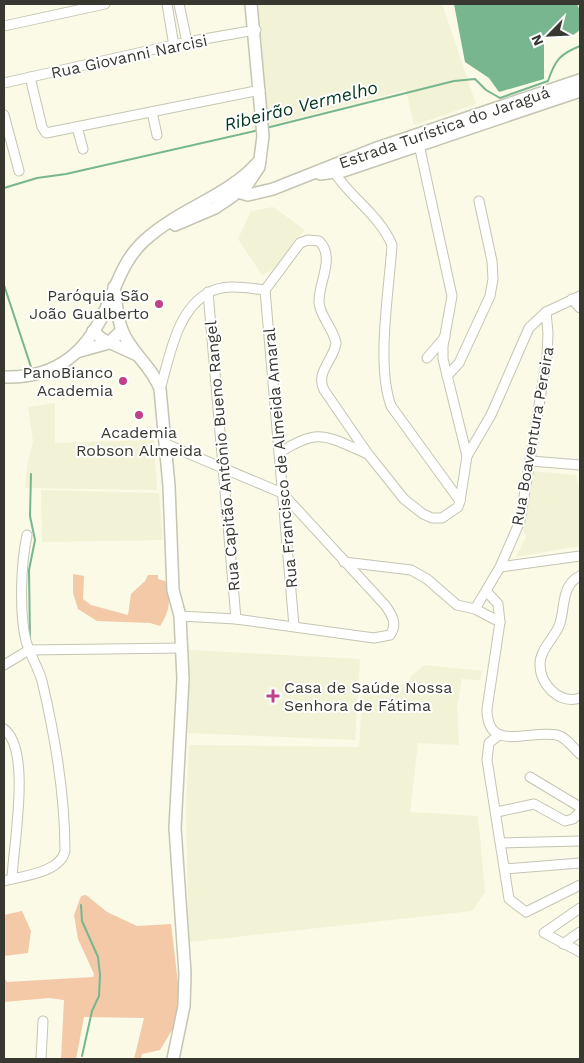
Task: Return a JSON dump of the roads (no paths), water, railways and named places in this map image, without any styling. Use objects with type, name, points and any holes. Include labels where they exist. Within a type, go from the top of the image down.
[{"type":"main road","points":[[154,232],[215,208],[243,186],[260,160],[264,136],[256,30],[252,4]]},
{"type":"main road","name":"Estrada Turística do Jaraguá","points":[[243,186],[273,189],[418,140],[580,80]]},
{"type":"main road","name":"Estrada Turística do Jaraguá","points":[[418,140],[580,91]]},
{"type":"main road","points":[[172,1059],[180,1030],[185,989],[175,828],[182,727],[182,648],[180,616],[177,604],[179,590],[173,574],[166,444],[160,388],[156,377],[122,330],[113,306],[114,288],[126,262],[154,232],[243,186]]},
{"type":"main road","points":[[80,351],[113,306]]},
{"type":"main road","points":[[4,377],[18,377],[40,373],[55,367],[80,351],[108,343],[122,330]]},
{"type":"main road","points":[[93,331],[108,343],[139,356]]},
{"type":"street","points":[[4,26],[105,4]]},
{"type":"street","points":[[167,4],[174,46]]},
{"type":"street","points":[[179,4],[187,42]]},
{"type":"street","name":"Rua Giovanni Narcisi","points":[[4,83],[187,42],[256,30]]},
{"type":"street","points":[[30,77],[44,132],[260,90]]},
{"type":"street","points":[[152,112],[157,135]]},
{"type":"street","points":[[4,115],[19,171]]},
{"type":"street","points":[[77,127],[83,149]]},
{"type":"street","points":[[418,140],[452,296],[443,359],[467,456]]},
{"type":"street","points":[[333,169],[373,215],[388,235],[392,245],[384,361],[389,401],[460,501]]},
{"type":"street","points":[[447,376],[458,363],[490,296],[493,279],[492,261],[479,202]]},
{"type":"street","points":[[160,388],[178,329],[186,315],[208,292],[232,287],[265,290],[300,244],[314,240],[323,244],[327,258],[319,302],[336,343],[320,381],[327,395],[368,454],[404,499],[423,514],[432,518],[442,518],[458,508],[467,456],[491,415],[529,328],[546,312],[576,298],[580,308]]},
{"type":"street","name":"Rua Francisco de Almeida Amaral","points":[[265,290],[294,626]]},
{"type":"street","name":"Rua Capitão Antônio Bueno Rangel","points":[[208,292],[236,620]]},
{"type":"street","name":"Rua Boaventura Pereira","points":[[475,609],[487,592],[500,567],[520,521],[547,357],[548,333],[546,312]]},
{"type":"street","points":[[428,358],[445,336]]},
{"type":"street","points":[[280,452],[299,440],[317,436],[327,437],[368,454]]},
{"type":"street","points":[[166,444],[282,493],[392,614],[394,624],[390,635],[374,638],[294,626],[180,616]]},
{"type":"street","points":[[531,461],[580,465]]},
{"type":"street","points":[[4,729],[12,739],[20,770],[8,880],[50,867],[63,858],[65,851],[60,774],[55,743],[41,679],[30,650],[24,624],[22,563],[27,535]]},
{"type":"street","points":[[500,567],[580,556]]},
{"type":"street","points":[[344,562],[411,570],[427,579],[457,605],[475,609],[500,622]]},
{"type":"street","points":[[580,576],[567,588],[558,627],[541,657],[540,664],[543,680],[557,696],[571,700],[580,698]]},
{"type":"street","points":[[487,592],[498,604],[500,622],[487,714],[489,726],[499,736]]},
{"type":"street","points":[[4,665],[30,650],[182,648]]},
{"type":"street","points":[[580,754],[567,741],[556,735],[499,736],[489,743],[487,760],[497,812],[509,899],[526,912],[580,885]]},
{"type":"street","points":[[530,777],[580,807]]},
{"type":"street","points":[[497,812],[534,804],[565,821],[573,819],[580,812]]},
{"type":"street","points":[[501,843],[580,841]]},
{"type":"street","points":[[505,869],[580,863]]},
{"type":"street","points":[[580,908],[544,933],[580,952]]},
{"type":"street","points":[[563,944],[580,932]]},
{"type":"street","points":[[41,1059],[43,1020]]},
{"type":"waterway","name":"Ribeirão Vermelho","points":[[266,128],[454,81],[475,79],[486,90],[500,98],[548,81],[559,59],[580,46]]},
{"type":"waterway","name":"Ribeirão Vermelho","points":[[4,188],[37,178],[66,174],[259,130]]},
{"type":"waterway","points":[[4,285],[31,367]]},
{"type":"waterway","points":[[30,640],[29,570],[35,540],[30,516],[31,474]]},
{"type":"waterway","points":[[81,905],[82,921],[98,957],[100,975],[99,996],[92,1011],[82,1056]]},
{"type":"place","name":"Paróquia São João Gualberto","points":[[159,304]]},
{"type":"place","name":"PanoBianco Academia","points":[[123,381]]},
{"type":"place","name":"Academia Robson Almeida","points":[[139,415]]},
{"type":"place","name":"Casa de Saúde Nossa Senhora de Fátima","points":[[273,696]]}]
